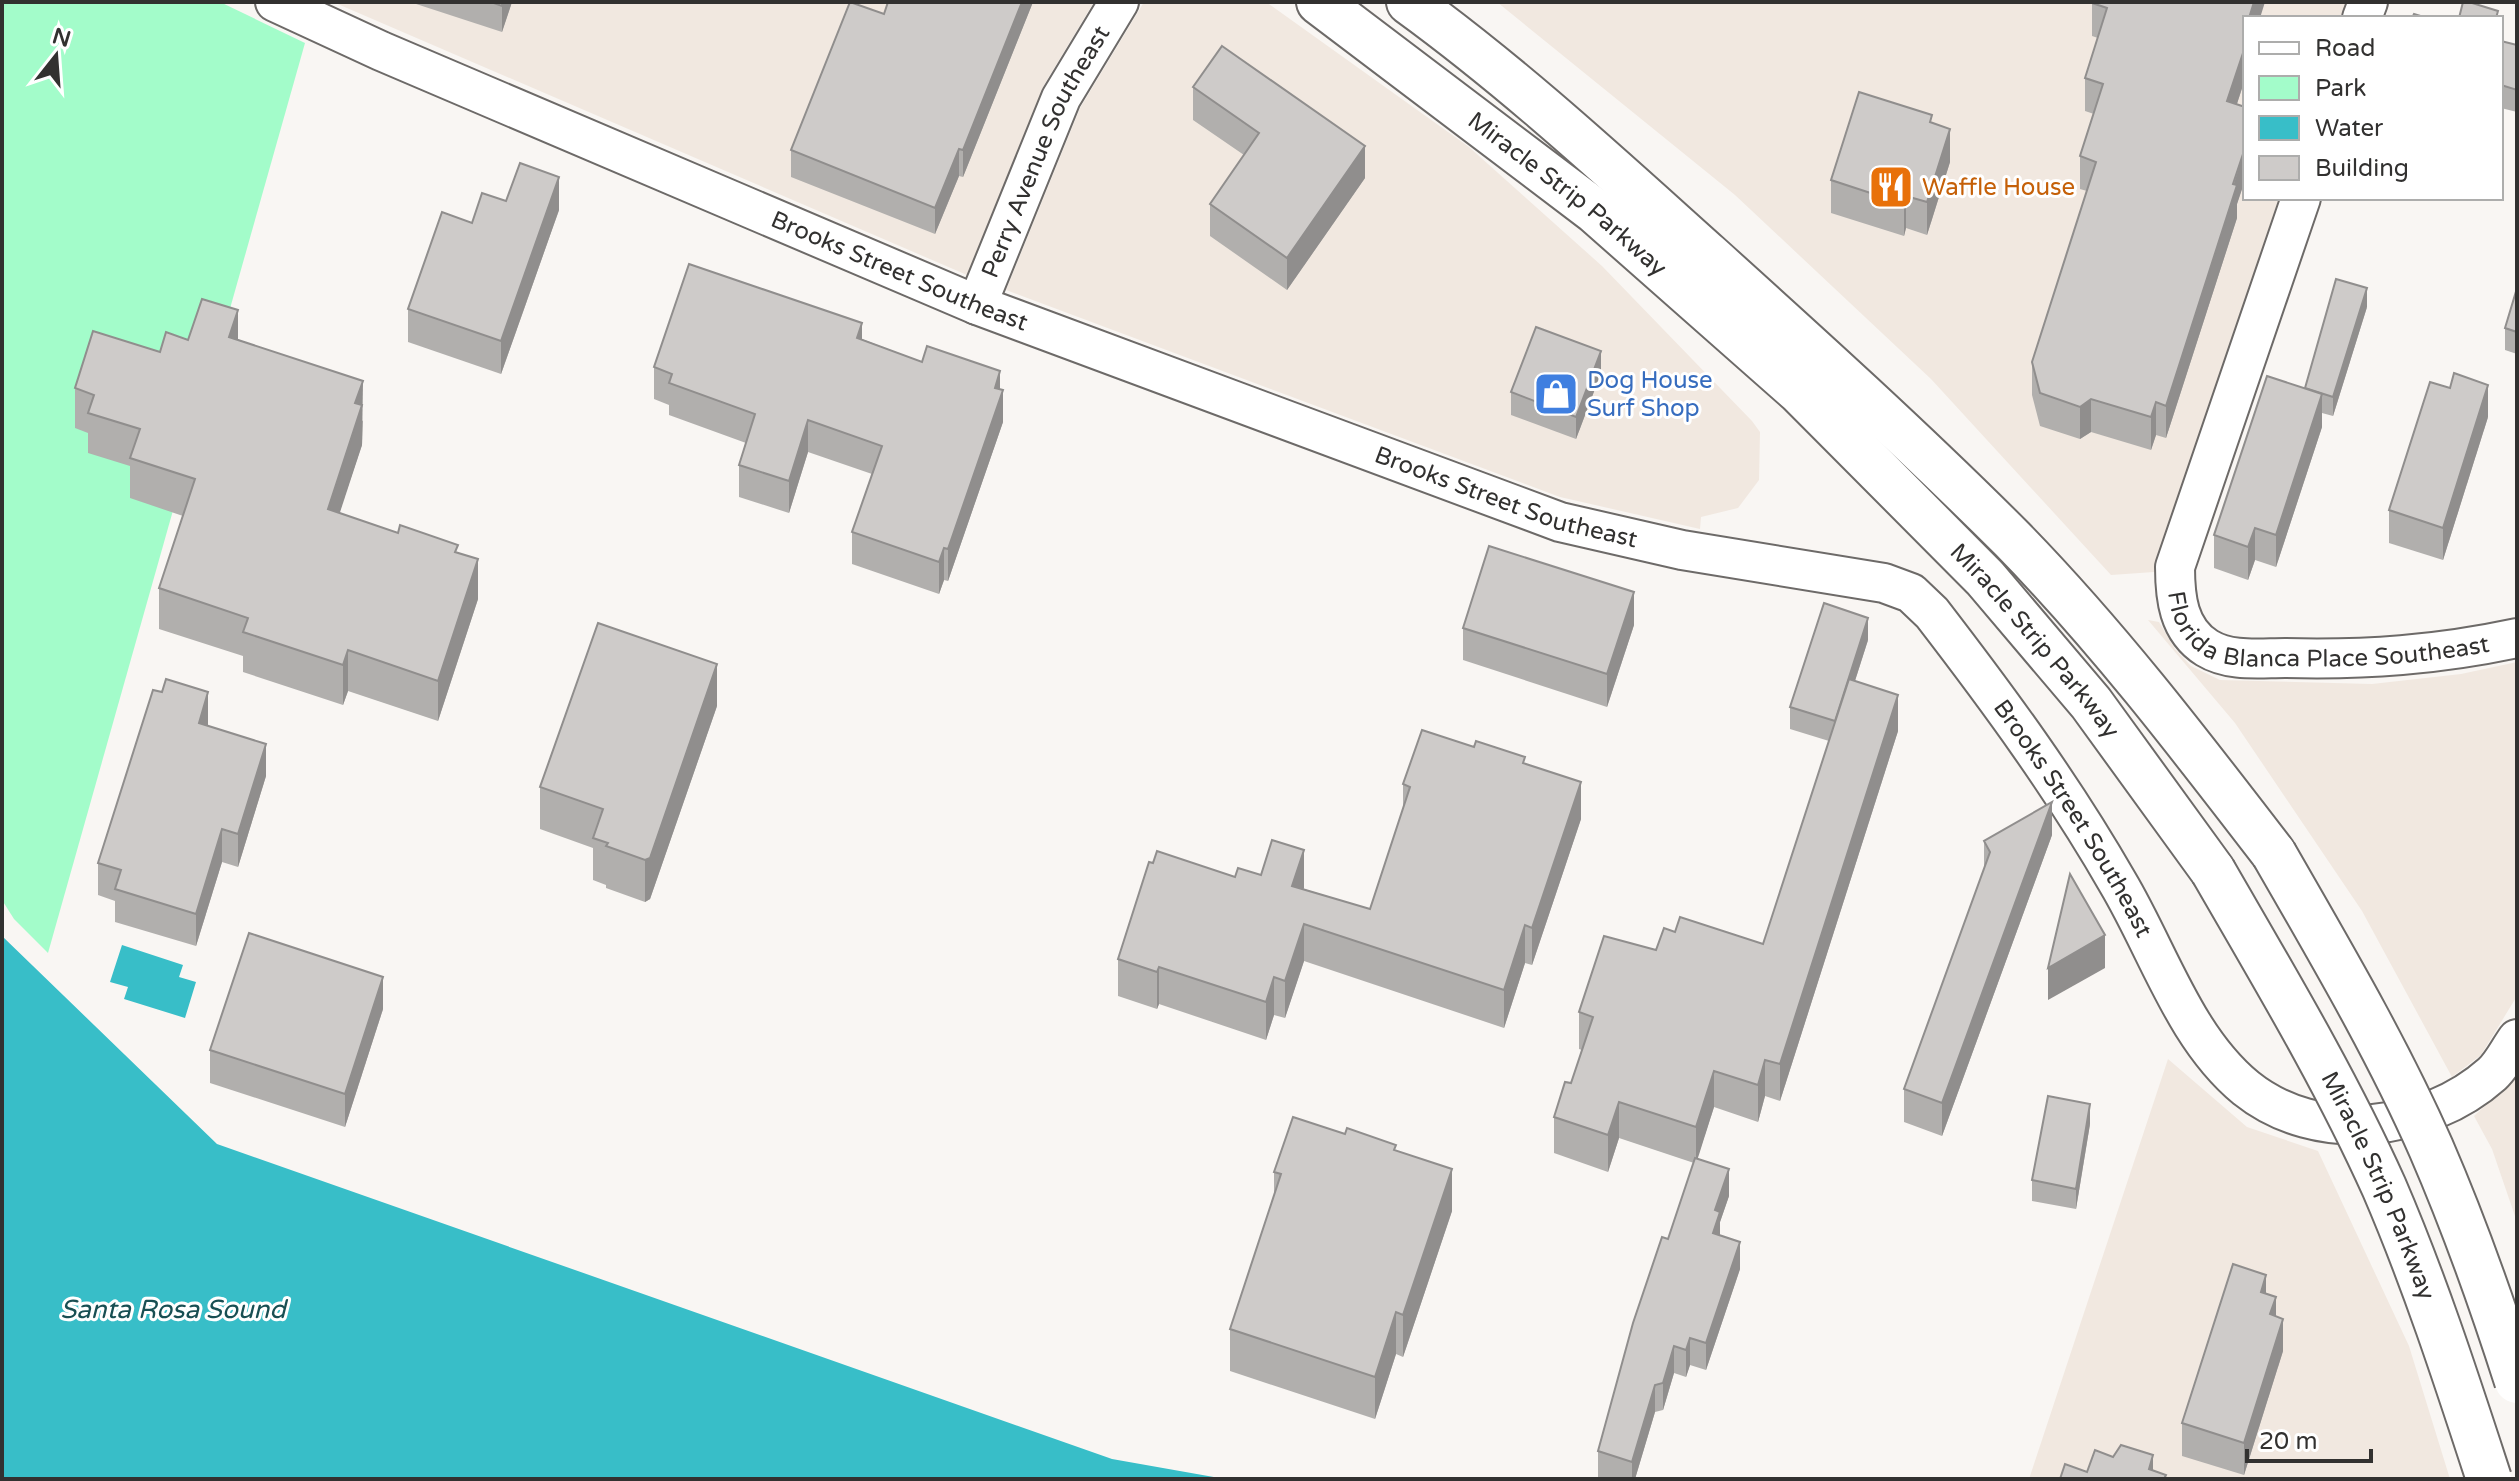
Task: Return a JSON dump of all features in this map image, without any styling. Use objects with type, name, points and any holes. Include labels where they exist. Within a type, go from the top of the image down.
[{"type":"highway","name":"Miracle Strip Parkway","points":[[1319,2],[1595,211],[1811,403],[1995,590],[2091,703],[2213,871],[2313,1043],[2384,1187],[2449,1355],[2489,1479]]},
{"type":"highway","name":"Miracle Strip Parkway","points":[[1409,2],[1476,50],[1613,169],[1887,419],[2014,541],[2134,677],[2274,854],[2360,1005],[2431,1148],[2496,1316],[2517,1381]]},
{"type":"street","name":"Brooks Street Southeast","points":[[275,2],[381,51],[977,305],[1560,522],[1682,550],[1884,583],[1911,593],[1941,624],[2051,772],[2120,885],[2199,1035],[2246,1087],[2275,1105],[2300,1116],[2347,1126],[2427,1115],[2461,1098],[2495,1072],[2517,1039]]},
{"type":"street","name":"Perry Avenue Southeast","points":[[977,305],[1061,98],[1119,2]]},
{"type":"street","name":"Florida Blanca Place Southeast","points":[[2300,200],[2175,567],[2175,599],[2181,617],[2206,647],[2229,657],[2374,660],[2458,650],[2517,638]]},
{"type":"shaded area","points":[[333,2],[1094,2],[1044,85],[967,275]]},
{"type":"shaded area","points":[[1144,2],[1266,2],[1469,147],[1602,266],[1752,421],[1760,432],[1759,480],[1738,508],[1701,517],[1700,529],[1560,497],[1006,290],[1080,108]]},
{"type":"shaded area","points":[[1497,2],[2346,2],[2341,16],[2243,16],[2243,200],[2278,200],[2154,572],[2111,575],[1931,379],[1735,195]]},
{"type":"shaded area","points":[[2148,620],[2159,622],[2175,649],[2191,666],[2220,680],[2372,684],[2461,674],[2517,662],[2517,996],[2481,1055],[2452,1077],[2362,911],[2235,723]]},
{"type":"shaded area","points":[[2168,1059],[2247,1127],[2318,1151],[2409,1346],[2450,1479],[2029,1479]]},
{"type":"shaded area","points":[[2517,1077],[2517,1222],[2492,1149],[2474,1116]]},
{"type":"green space","points":[[2,2],[220,2],[305,43],[48,953],[14,919],[2,900]]},
{"type":"water","name":"Santa Rosa Sound","points":[[2,936],[217,1144],[1112,1459],[1225,1479],[2,1479]]},
{"type":"water","points":[[122,945],[183,965],[179,977],[196,982],[185,1018],[124,999],[128,987],[110,982]]},
{"type":"building","points":[[850,2],[884,14],[888,2],[1022,2],[963,150],[959,149],[935,208],[791,150]]},
{"type":"building","points":[[2254,2],[2250,16],[2243,16],[2243,53],[2227,101],[2243,106],[2243,154],[2233,184],[2237,185],[2166,406],[2156,402],[2151,417],[2091,399],[2080,407],[2040,393],[2032,362],[2096,162],[2080,156],[2103,84],[2085,78],[2107,8],[2092,3]]},
{"type":"building","points":[[2463,2],[2498,11],[2497,16],[2460,16]]},
{"type":"building","points":[[2503,42],[2517,45],[2517,90],[2503,86]]},
{"type":"building","points":[[1222,46],[1365,146],[1287,258],[1210,204],[1259,133],[1193,87]]},
{"type":"building","points":[[1859,92],[1932,115],[1930,122],[1950,129],[1927,202],[1906,196],[1904,204],[1831,180]]},
{"type":"building","points":[[520,163],[559,177],[501,341],[408,309],[442,212],[472,223],[482,193],[506,201]]},
{"type":"building","points":[[689,264],[862,323],[857,338],[922,362],[927,346],[1000,371],[995,388],[1003,390],[948,549],[944,548],[939,562],[852,532],[882,446],[808,420],[789,481],[739,465],[755,414],[669,383],[672,374],[654,367]]},
{"type":"building","points":[[2336,279],[2367,288],[2333,397],[2305,388]]},
{"type":"building","points":[[2517,288],[2517,332],[2505,328]]},
{"type":"building","points":[[202,299],[238,310],[229,337],[363,381],[355,403],[362,405],[328,509],[398,533],[400,525],[458,545],[455,552],[478,559],[438,681],[348,650],[343,665],[243,632],[248,618],[159,588],[195,479],[130,458],[140,429],[88,413],[94,395],[75,388],[93,331],[160,352],[166,332],[188,340]]},
{"type":"building","name":"Dog House Surf Shop","points":[[1536,327],[1601,351],[1576,417],[1511,392]]},
{"type":"building","points":[[2454,373],[2488,385],[2443,528],[2389,510],[2430,382],[2450,388]]},
{"type":"building","points":[[2267,376],[2322,394],[2276,535],[2255,528],[2248,547],[2214,535]]},
{"type":"building","points":[[1489,546],[1634,592],[1607,674],[1463,628]]},
{"type":"building","points":[[1824,603],[1868,618],[1835,721],[1790,707]]},
{"type":"building","points":[[598,623],[717,664],[650,858],[645,860],[593,838],[603,809],[540,787]]},
{"type":"building","points":[[166,679],[208,692],[199,723],[266,744],[238,834],[222,829],[196,914],[115,889],[121,870],[98,863],[153,690],[162,692]]},
{"type":"building","points":[[1849,679],[1898,695],[1780,1064],[1765,1060],[1758,1085],[1714,1071],[1696,1127],[1619,1102],[1608,1135],[1554,1117],[1565,1082],[1571,1083],[1593,1017],[1579,1012],[1604,936],[1656,950],[1664,928],[1675,932],[1680,917],[1763,944]]},
{"type":"building","points":[[1422,730],[1474,747],[1476,741],[1525,757],[1523,763],[1581,782],[1532,928],[1525,925],[1504,990],[1304,924],[1285,981],[1274,977],[1266,1002],[1159,967],[1157,972],[1118,959],[1149,862],[1153,863],[1157,851],[1235,877],[1238,868],[1261,875],[1272,840],[1304,850],[1292,886],[1370,909],[1410,787],[1403,784]]},
{"type":"building","points":[[2052,802],[1942,1103],[1904,1089],[1990,852],[1984,841]]},
{"type":"building","points":[[2070,874],[2105,935],[2048,968]]},
{"type":"building","points":[[249,933],[383,977],[345,1094],[210,1050]]},
{"type":"building","points":[[2048,1096],[2090,1104],[2076,1189],[2032,1180]]},
{"type":"building","points":[[1293,1117],[1345,1134],[1347,1128],[1396,1145],[1394,1150],[1452,1169],[1403,1315],[1396,1312],[1375,1377],[1230,1329],[1281,1174],[1274,1172]]},
{"type":"building","points":[[1695,1158],[1729,1169],[1715,1210],[1720,1212],[1713,1233],[1740,1242],[1706,1343],[1690,1338],[1686,1350],[1674,1346],[1663,1383],[1655,1385],[1632,1462],[1598,1451],[1633,1323],[1662,1237],[1668,1239]]},
{"type":"building","points":[[2233,1264],[2266,1275],[2261,1292],[2276,1297],[2270,1314],[2283,1319],[2244,1443],[2182,1423]]},
{"type":"building","points":[[2121,1445],[2153,1455],[2149,1469],[2166,1475],[2164,1479],[2060,1479],[2065,1464],[2087,1472],[2095,1450],[2113,1457]]},
{"type":"place","name":"Waffle House","points":[[1891,187]]},
{"type":"place","name":"Dog House Surf Shop","points":[[1556,394]]}]
